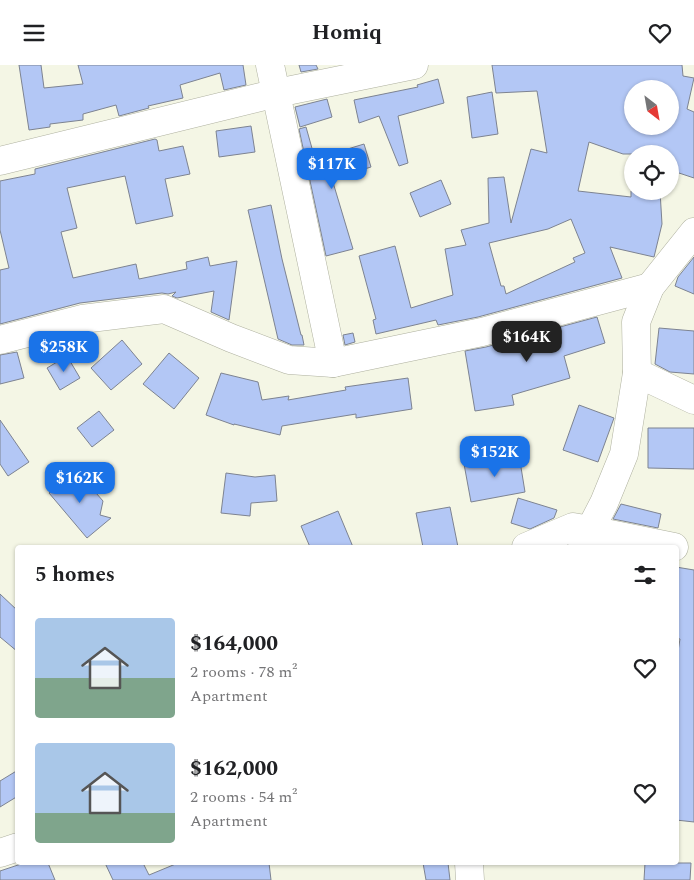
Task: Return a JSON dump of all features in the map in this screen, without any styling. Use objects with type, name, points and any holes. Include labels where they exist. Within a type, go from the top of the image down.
[{"type":"street","points":[[270,65],[333,363]]},
{"type":"street","points":[[0,161],[277,93],[414,65]]},
{"type":"street","points":[[586,539],[604,503],[624,454],[637,373],[636,322],[650,287],[694,232]]},
{"type":"street","points":[[0,340],[82,319],[164,309],[231,338],[289,360],[333,363],[482,332],[650,287]]},
{"type":"street","points":[[637,373],[694,400]]},
{"type":"street","points":[[531,545],[573,527],[586,539],[645,545]]},
{"type":"street","points":[[679,549],[694,552]]},
{"type":"street","points":[[0,853],[15,848]]},
{"type":"street","points":[[468,865],[470,880]]},
{"type":"building","points":[[19,65],[41,65],[44,88],[83,84],[78,65],[243,65],[246,85],[224,90],[220,73],[180,85],[183,98],[148,106],[149,108],[119,116],[116,105],[83,114],[83,120],[50,124],[50,127],[29,130]]},
{"type":"building","points":[[299,65],[316,65],[318,69],[301,72]]},
{"type":"building","points":[[492,65],[682,65],[683,76],[694,78],[687,109],[694,112],[694,178],[679,173],[679,145],[624,145],[623,154],[589,142],[578,191],[624,196],[624,200],[661,200],[662,224],[654,257],[610,247],[622,278],[478,317],[438,325],[436,320],[376,334],[373,320],[376,319],[359,256],[395,246],[411,308],[453,295],[445,249],[466,245],[461,230],[489,223],[488,178],[504,177],[511,223],[531,149],[547,153],[537,91],[496,93]],"holes":[[[571,219],[585,253],[573,258],[575,262],[506,294],[504,286],[501,286],[489,243],[548,229]]]},
{"type":"building","points":[[438,79],[444,103],[398,116],[408,163],[399,166],[379,116],[359,123],[354,100],[418,87],[417,85]]},
{"type":"building","points":[[492,92],[498,134],[472,138],[467,97]]},
{"type":"building","points":[[327,99],[332,117],[300,127],[295,107]]},
{"type":"building","points":[[251,126],[255,152],[219,157],[216,131]]},
{"type":"building","points":[[306,127],[315,159],[364,144],[371,167],[332,179],[353,249],[326,256],[299,129]]},
{"type":"building","points":[[157,140],[159,151],[183,146],[190,174],[165,179],[173,216],[136,224],[125,176],[67,188],[77,228],[61,232],[73,278],[136,264],[139,279],[187,269],[186,262],[208,257],[210,266],[237,261],[229,320],[211,312],[214,291],[177,298],[172,296],[176,292],[80,303],[0,324],[0,270],[9,268],[0,230],[0,181],[35,174],[35,169]]},
{"type":"building","points":[[441,180],[451,204],[420,217],[410,193]]},
{"type":"building","points":[[271,205],[282,259],[304,345],[292,345],[278,339],[248,210]]},
{"type":"building","points":[[694,257],[694,294],[675,286],[678,277]]},
{"type":"building","points":[[597,317],[605,343],[564,356],[570,378],[512,395],[514,405],[475,411],[465,351]]},
{"type":"building","points":[[659,328],[694,331],[694,374],[670,372],[655,364]]},
{"type":"building","points":[[353,333],[355,342],[345,345],[343,335]]},
{"type":"building","points":[[122,340],[142,364],[111,390],[91,368]]},
{"type":"building","points":[[17,352],[24,378],[0,384],[0,355]]},
{"type":"building","points":[[169,353],[199,378],[174,409],[143,384]]},
{"type":"building","points":[[67,356],[80,378],[60,390],[47,368]]},
{"type":"building","points":[[221,373],[258,382],[262,400],[289,396],[288,400],[346,390],[345,387],[408,378],[412,409],[356,418],[356,414],[282,426],[280,435],[234,425],[206,415]]},
{"type":"building","points":[[579,405],[614,418],[598,462],[563,450]]},
{"type":"building","points":[[99,411],[114,430],[92,447],[77,428]]},
{"type":"building","points":[[0,420],[29,462],[8,476],[0,464]]},
{"type":"building","points":[[648,428],[694,428],[694,469],[648,468]]},
{"type":"building","points":[[519,455],[525,492],[471,502],[464,464]]},
{"type":"building","points":[[76,470],[103,501],[100,515],[111,518],[87,538],[49,493]]},
{"type":"building","points":[[226,473],[255,477],[275,475],[277,501],[251,503],[250,516],[221,513]]},
{"type":"building","points":[[518,498],[557,510],[554,518],[530,529],[511,523]]},
{"type":"building","points":[[621,504],[661,514],[658,528],[613,519]]},
{"type":"building","points":[[450,507],[458,545],[423,545],[416,513]]},
{"type":"building","points":[[338,511],[352,545],[309,545],[301,526]]},
{"type":"building","points":[[679,568],[694,570],[694,822],[679,820]]},
{"type":"building","points":[[0,594],[15,608],[15,650],[0,637]]},
{"type":"building","points":[[15,772],[15,798],[0,807],[0,781]]},
{"type":"building","points":[[691,863],[690,880],[644,880],[645,865]]},
{"type":"building","points":[[18,865],[49,865],[55,880],[0,880],[0,871]]},
{"type":"building","points":[[106,865],[144,865],[149,875],[173,865],[269,865],[271,880],[113,880]]},
{"type":"building","points":[[423,865],[448,865],[450,880],[426,880]]}]
